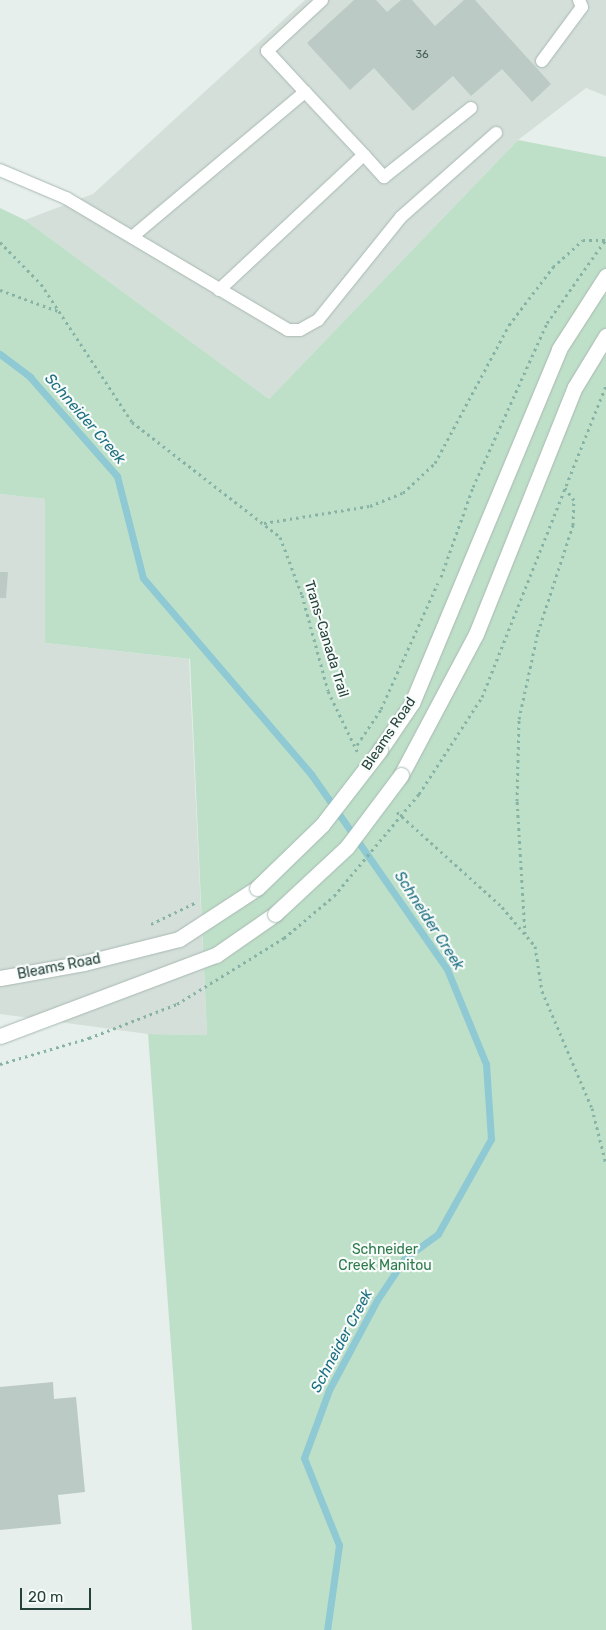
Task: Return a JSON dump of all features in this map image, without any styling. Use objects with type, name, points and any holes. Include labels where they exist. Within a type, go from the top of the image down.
[{"type":"main road","name":"Bleams Road","points":[[0,978],[84,963],[179,939],[257,888],[322,825],[380,750],[412,703],[559,349],[606,276]]},
{"type":"main road","name":"Bleams Road","points":[[0,1036],[216,955],[276,914],[347,847],[401,775],[476,634],[575,387],[606,336]]},
{"type":"lane","points":[[322,0],[267,51],[384,177],[471,108]]},
{"type":"lane","points":[[542,61],[582,7],[579,0]]},
{"type":"lane","points":[[132,238],[305,92]]},
{"type":"lane","points":[[0,170],[66,198],[288,330],[300,330],[318,320],[401,217],[496,133]]},
{"type":"lane","points":[[219,290],[364,156]]},
{"type":"path","points":[[263,523],[370,506],[403,493],[435,463],[509,325],[553,267],[583,240],[606,240]]},
{"type":"path","points":[[351,753],[381,709],[436,587],[477,478],[547,323],[606,240]]},
{"type":"path","name":"Trans-Canada Trail","points":[[0,242],[42,284],[132,422],[280,537],[302,595],[328,691],[359,755]]},
{"type":"path","points":[[0,290],[58,311]]},
{"type":"path","points":[[0,1064],[90,1038],[177,1004],[284,938],[334,896],[419,794],[482,697],[606,386]]},
{"type":"path","points":[[525,935],[517,801],[519,719],[538,632],[573,525],[574,500],[565,488]]},
{"type":"path","points":[[394,807],[535,946],[542,991],[592,1108],[606,1164]]},
{"type":"path","points":[[146,927],[204,898]]},
{"type":"shaded area","points":[[305,0],[606,0],[606,96],[586,88],[518,140],[269,399],[25,220],[93,194]]},
{"type":"shaded area","points":[[0,494],[45,499],[45,643],[189,659],[207,1035],[148,1034],[0,1014]]},
{"type":"green space","name":"Schneider Creek Manitou","points":[[518,140],[606,157],[606,1630],[192,1630],[148,1034],[207,1035],[190,659],[45,643],[45,499],[0,494],[0,208],[25,220],[269,399]]},
{"type":"building","points":[[354,0],[376,0],[387,12],[401,0],[412,0],[435,26],[464,0],[475,0],[551,84],[532,102],[502,69],[471,96],[453,76],[413,111],[374,68],[350,90],[307,43]]},
{"type":"building","points":[[0,572],[8,572],[6,598],[0,598]]},
{"type":"building","points":[[53,1382],[54,1399],[76,1397],[85,1492],[58,1495],[61,1524],[0,1530],[0,1387]]},
{"type":"waterway","name":"Schneider Creek","points":[[0,354],[30,377],[117,476],[143,578],[311,774],[447,969],[486,1064],[491,1139],[438,1234],[405,1258],[377,1300],[329,1390],[304,1458],[339,1545],[327,1630]]}]
